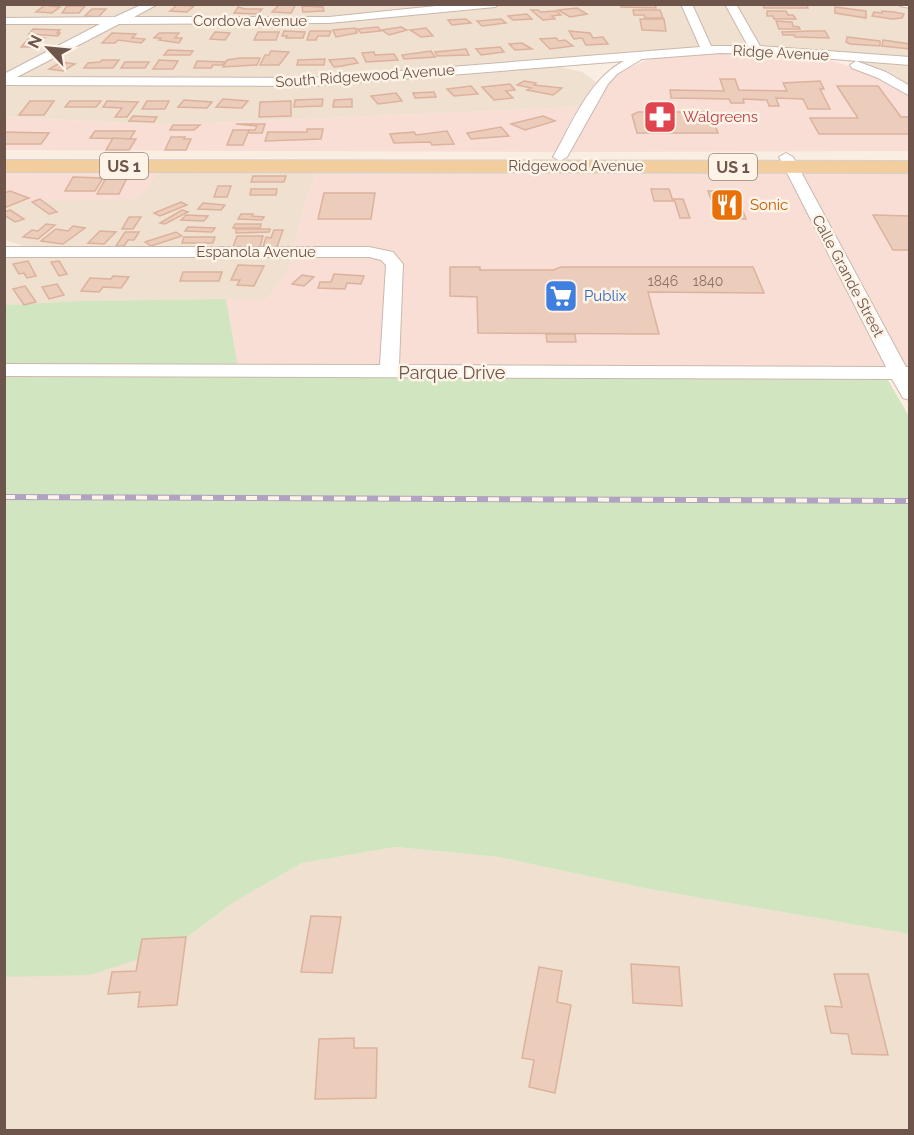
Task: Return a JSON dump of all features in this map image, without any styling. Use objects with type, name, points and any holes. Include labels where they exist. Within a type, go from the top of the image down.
[{"type":"main road","name":"US 1","points":[[4,156],[243,161]]},
{"type":"main road","name":"Ridgewood Avenue","points":[[243,161],[351,157],[560,157],[909,167]]},
{"type":"main road","points":[[316,166],[351,157]]},
{"type":"main road","name":"Ridgewood Avenue","points":[[243,161],[316,166],[788,162],[909,158]]},
{"type":"main road","name":"US 1","points":[[4,166],[243,161]]},
{"type":"street","points":[[4,80],[114,21],[153,4]]},
{"type":"street","name":"Cordova Avenue","points":[[4,21],[329,20],[495,4]]},
{"type":"street","points":[[686,4],[707,50]]},
{"type":"street","points":[[730,4],[756,50]]},
{"type":"street","points":[[904,4],[909,5]]},
{"type":"street","name":"Ridge Avenue","points":[[653,54],[707,50],[756,50],[909,62]]},
{"type":"street","points":[[547,62],[595,76],[653,54]]},
{"type":"street","name":"South Ridgewood Avenue","points":[[4,80],[312,82],[653,54]]},
{"type":"street","points":[[819,55],[873,71],[909,92]]},
{"type":"street","points":[[560,157],[595,76]]},
{"type":"street","name":"Calle Grande Street","points":[[788,162],[904,373],[909,394]]},
{"type":"street","points":[[4,244],[27,252]]},
{"type":"street","name":"Espanola Avenue","points":[[4,252],[369,252],[387,256],[395,264],[389,371]]},
{"type":"street","name":"Parque Drive","points":[[4,370],[904,373]]},
{"type":"shaded area","points":[[159,4],[479,5],[328,18],[124,20]]},
{"type":"shaded area","points":[[512,4],[680,5],[700,47],[311,80],[10,79],[117,23],[274,23],[411,15]]},
{"type":"shaded area","points":[[890,4],[909,6],[909,60],[762,48],[736,5]]},
{"type":"shaded area","points":[[5,5],[147,5],[111,20],[5,19]]},
{"type":"shaded area","points":[[692,5],[725,5],[749,48],[712,47]]},
{"type":"shaded area","points":[[5,23],[105,23],[5,75]]},
{"type":"shaded area","points":[[723,51],[817,56],[876,75],[909,96],[909,151],[570,152],[603,91],[619,72],[657,56]]},
{"type":"shaded area","points":[[847,60],[909,63],[909,88],[869,67]]},
{"type":"shaded area","points":[[557,66],[582,72],[596,82],[580,107],[211,123],[150,124],[5,117],[4,83],[314,84]]},
{"type":"shaded area","points":[[588,94],[555,152],[5,150],[5,117],[149,124],[211,123],[580,107]]},
{"type":"shaded area","points":[[5,168],[162,169],[138,199],[17,202],[5,206]]},
{"type":"shaded area","points":[[162,169],[318,170],[304,205],[293,248],[31,248],[5,240],[5,206]]},
{"type":"shaded area","points":[[318,170],[785,170],[887,368],[399,367],[403,262],[395,254],[293,248],[304,205]]},
{"type":"shaded area","points":[[800,170],[909,171],[909,368],[906,368]]},
{"type":"shaded area","points":[[5,255],[292,255],[288,271],[267,299],[80,301],[5,305]]},
{"type":"shaded area","points":[[292,255],[367,255],[380,258],[387,264],[380,367],[238,366],[226,299],[267,299],[288,271]]},
{"type":"shaded area","points":[[396,847],[498,857],[649,889],[909,934],[909,1130],[5,1130],[5,977],[173,948],[234,902],[302,863]]},
{"type":"green space","points":[[226,299],[238,366],[5,366],[5,305],[80,301]]},
{"type":"green space","points":[[5,375],[886,377],[910,418],[909,934],[649,889],[498,857],[396,847],[302,863],[234,902],[173,948],[90,975],[5,977]]},
{"type":"building","points":[[280,4],[296,4],[291,13],[272,12]]},
{"type":"building","points":[[621,4],[655,4],[656,8],[621,7]]},
{"type":"building","points":[[763,4],[806,4],[808,8],[764,8]]},
{"type":"building","points":[[45,5],[60,7],[52,13],[36,12]]},
{"type":"building","points":[[177,5],[194,6],[187,12],[170,11]]},
{"type":"building","points":[[67,6],[85,6],[79,13],[62,13]]},
{"type":"building","points":[[302,6],[323,7],[324,11],[303,12]]},
{"type":"building","points":[[238,7],[262,9],[258,14],[234,13]]},
{"type":"building","points":[[835,7],[866,11],[866,18],[835,13]]},
{"type":"building","points":[[577,8],[587,14],[570,17],[558,10]]},
{"type":"building","points":[[92,9],[106,9],[98,17],[85,16]]},
{"type":"building","points":[[531,10],[556,11],[561,15],[552,16],[555,19],[543,20]]},
{"type":"building","points":[[633,10],[660,10],[663,18],[645,18],[644,15],[634,15]]},
{"type":"building","points":[[767,11],[786,11],[788,15],[793,15],[796,19],[774,19],[773,16],[767,16]]},
{"type":"building","points":[[882,11],[904,14],[902,18],[892,19],[872,16],[874,12],[882,13]]},
{"type":"building","points":[[527,14],[532,19],[513,20],[508,16]]},
{"type":"building","points":[[466,19],[471,23],[452,25],[448,20]]},
{"type":"building","points":[[501,19],[506,23],[482,26],[477,21]]},
{"type":"building","points":[[640,19],[664,19],[666,31],[642,30]]},
{"type":"building","points":[[776,21],[792,22],[793,26],[800,29],[779,29]]},
{"type":"building","points":[[378,27],[381,31],[361,33],[357,29]]},
{"type":"building","points":[[401,27],[407,30],[389,35],[382,30]]},
{"type":"building","points":[[355,28],[357,33],[336,37],[333,30]]},
{"type":"building","points":[[426,28],[433,36],[421,37],[410,30]]},
{"type":"building","points":[[33,29],[60,30],[57,33],[60,33],[58,36],[29,34]]},
{"type":"building","points":[[284,31],[305,32],[303,38],[286,38],[287,36],[282,36]]},
{"type":"building","points":[[310,31],[331,31],[329,36],[318,36],[316,40],[307,40]]},
{"type":"building","points":[[569,31],[590,33],[593,38],[603,37],[608,44],[586,45],[582,38],[574,39]]},
{"type":"building","points":[[825,31],[829,38],[795,37],[794,35],[783,35],[782,32]]},
{"type":"building","points":[[215,32],[230,33],[225,40],[210,39]]},
{"type":"building","points":[[258,32],[279,32],[276,40],[254,40]]},
{"type":"building","points":[[112,33],[136,34],[132,38],[145,39],[141,43],[118,40],[115,43],[102,43]]},
{"type":"building","points":[[159,33],[179,33],[175,38],[182,38],[179,43],[154,38]]},
{"type":"building","points":[[30,37],[45,38],[36,47],[21,47]]},
{"type":"building","points":[[847,37],[880,41],[880,46],[850,44],[846,42]]},
{"type":"building","points":[[556,38],[559,41],[565,40],[573,46],[550,49],[540,39]]},
{"type":"building","points":[[883,40],[910,44],[910,49],[882,46]]},
{"type":"building","points":[[522,43],[532,49],[515,50],[509,44]]},
{"type":"building","points":[[500,47],[504,52],[481,55],[476,49]]},
{"type":"building","points":[[466,49],[469,55],[437,56],[435,52]]},
{"type":"building","points":[[168,50],[193,51],[190,55],[164,55]]},
{"type":"building","points":[[271,51],[289,52],[279,65],[260,65],[265,55],[269,55]]},
{"type":"building","points":[[431,51],[435,57],[404,59],[402,55]]},
{"type":"building","points":[[374,52],[375,55],[394,54],[398,60],[366,62],[362,53]]},
{"type":"building","points":[[260,58],[257,65],[223,67],[227,60]]},
{"type":"building","points":[[354,58],[358,63],[334,67],[329,60]]},
{"type":"building","points":[[325,59],[324,65],[297,65],[298,60]]},
{"type":"building","points":[[119,60],[113,68],[84,68],[88,63]]},
{"type":"building","points":[[159,60],[178,61],[173,69],[153,69]]},
{"type":"building","points":[[197,61],[225,62],[223,65],[213,65],[211,68],[194,68]]},
{"type":"building","points":[[61,62],[75,64],[63,71],[49,69]]},
{"type":"building","points":[[125,62],[149,62],[145,68],[121,68]]},
{"type":"building","points":[[720,79],[735,79],[739,90],[787,91],[783,83],[820,81],[824,89],[820,89],[830,109],[808,109],[803,99],[776,98],[779,106],[769,106],[767,100],[743,99],[744,103],[731,103],[729,99],[671,98],[670,90],[724,91]]},
{"type":"building","points":[[524,81],[536,83],[534,85],[562,88],[553,95],[527,90],[531,88],[517,85]]},
{"type":"building","points":[[510,84],[515,90],[506,91],[513,98],[494,100],[482,87]]},
{"type":"building","points":[[471,86],[478,94],[454,96],[447,89]]},
{"type":"building","points":[[837,86],[878,86],[901,117],[910,117],[910,134],[819,134],[810,118],[858,118]]},
{"type":"building","points":[[434,92],[436,97],[415,98],[413,93]]},
{"type":"building","points":[[396,93],[402,101],[378,104],[371,96]]},
{"type":"building","points":[[223,99],[248,101],[242,108],[216,107]]},
{"type":"building","points":[[323,99],[322,106],[294,107],[295,100]]},
{"type":"building","points":[[352,99],[352,107],[333,107],[334,100]]},
{"type":"building","points":[[184,100],[212,102],[207,108],[178,107]]},
{"type":"building","points":[[30,101],[54,101],[44,115],[19,115]]},
{"type":"building","points":[[70,101],[101,101],[96,107],[65,107]]},
{"type":"building","points":[[107,101],[138,102],[127,117],[115,117],[122,108],[103,107]]},
{"type":"building","points":[[147,101],[169,101],[165,109],[142,109]]},
{"type":"building","points":[[291,101],[291,116],[259,117],[260,102]]},
{"type":"building","name":"Walgreens","points":[[638,112],[710,112],[718,133],[637,133],[632,115]]},
{"type":"building","points":[[133,116],[157,117],[154,122],[129,121]]},
{"type":"building","points":[[543,116],[555,121],[525,130],[511,124]]},
{"type":"building","points":[[236,124],[265,124],[262,133],[248,133],[249,130],[255,130],[257,126]]},
{"type":"building","points":[[173,125],[200,125],[194,130],[170,130]]},
{"type":"building","points":[[501,127],[509,136],[471,139],[467,133]]},
{"type":"building","points":[[307,129],[323,129],[321,139],[265,141],[268,132],[307,132]]},
{"type":"building","points":[[233,130],[249,130],[243,145],[227,145]]},
{"type":"building","points":[[95,131],[135,131],[130,139],[90,138]]},
{"type":"building","points":[[447,131],[454,144],[394,143],[390,134],[414,132],[416,135]]},
{"type":"building","points":[[4,132],[49,133],[41,144],[4,144]]},
{"type":"building","points":[[171,137],[191,139],[186,150],[165,150]]},
{"type":"building","points":[[113,138],[136,139],[129,150],[106,150]]},
{"type":"building","points":[[253,176],[286,176],[284,182],[251,182]]},
{"type":"building","points":[[73,177],[103,178],[95,191],[65,191]]},
{"type":"building","points":[[106,178],[127,178],[119,194],[97,194]]},
{"type":"building","points":[[218,186],[231,186],[227,197],[214,197]]},
{"type":"building","points":[[251,189],[277,189],[276,195],[250,195]]},
{"type":"building","points":[[651,189],[669,189],[673,201],[654,201]]},
{"type":"building","points":[[10,191],[29,198],[4,208],[4,193]]},
{"type":"building","name":"Sonic","points":[[708,191],[735,191],[746,219],[718,219]]},
{"type":"building","points":[[324,193],[375,193],[371,219],[318,219]]},
{"type":"building","points":[[40,199],[57,212],[49,214],[32,202]]},
{"type":"building","points":[[674,199],[683,199],[690,218],[680,218]]},
{"type":"building","points":[[181,202],[187,205],[160,216],[154,213]]},
{"type":"building","points":[[203,203],[225,205],[221,210],[198,209]]},
{"type":"building","points":[[10,210],[24,219],[15,222],[4,215],[4,212]]},
{"type":"building","points":[[182,210],[188,212],[165,224],[160,223]]},
{"type":"building","points":[[241,214],[264,217],[262,220],[238,219]]},
{"type":"building","points":[[186,215],[208,216],[204,221],[181,220]]},
{"type":"building","points":[[873,215],[910,216],[910,250],[893,250]]},
{"type":"building","points":[[129,217],[141,217],[133,229],[122,229]]},
{"type":"building","points":[[46,224],[55,225],[38,239],[23,237],[32,230],[38,231]]},
{"type":"building","points":[[235,224],[261,224],[260,228],[233,228]]},
{"type":"building","points":[[73,226],[85,228],[63,244],[41,241],[56,229],[68,231]]},
{"type":"building","points":[[188,227],[215,228],[212,232],[185,231]]},
{"type":"building","points":[[236,229],[270,229],[269,232],[236,233]]},
{"type":"building","points":[[274,230],[283,230],[277,247],[263,247],[266,237],[271,238]]},
{"type":"building","points":[[100,231],[116,232],[104,244],[88,243]]},
{"type":"building","points":[[125,232],[139,232],[134,240],[128,240],[124,246],[116,246]]},
{"type":"building","points":[[176,232],[182,236],[151,246],[145,242]]},
{"type":"building","points":[[237,236],[263,236],[260,247],[233,247]]},
{"type":"building","points":[[184,237],[215,237],[213,243],[182,243]]},
{"type":"building","points":[[28,261],[36,276],[27,278],[24,273],[19,274],[13,264]]},
{"type":"building","points":[[59,261],[67,274],[59,276],[51,262]]},
{"type":"building","points":[[238,265],[264,266],[254,286],[237,285],[240,280],[231,280]]},
{"type":"building","points":[[450,267],[480,267],[480,270],[553,270],[561,267],[753,267],[764,293],[648,292],[659,334],[478,333],[477,297],[450,296]]},
{"type":"building","points":[[183,272],[222,272],[219,281],[180,281]]},
{"type":"building","points":[[334,274],[364,276],[361,284],[347,283],[345,289],[318,288],[320,282],[331,282]]},
{"type":"building","points":[[302,275],[314,277],[304,286],[292,284]]},
{"type":"building","points":[[113,276],[129,277],[121,288],[103,287],[99,292],[81,291],[90,278],[111,279]]},
{"type":"building","points":[[57,284],[64,295],[49,299],[42,287]]},
{"type":"building","points":[[25,286],[36,302],[24,305],[13,289]]},
{"type":"building","points":[[546,334],[575,334],[576,342],[547,342]]},
{"type":"building","points":[[311,916],[341,917],[332,973],[301,972]]},
{"type":"building","points":[[186,937],[177,1005],[138,1007],[140,992],[108,994],[112,972],[136,971],[142,939]]},
{"type":"building","points":[[631,964],[679,967],[682,1006],[633,1003]]},
{"type":"building","points":[[539,967],[562,971],[557,1002],[571,1005],[555,1093],[529,1087],[534,1060],[522,1058]]},
{"type":"building","points":[[834,974],[868,974],[888,1055],[852,1054],[848,1034],[831,1033],[825,1006],[842,1007]]},
{"type":"building","points":[[354,1038],[354,1048],[377,1048],[376,1098],[315,1099],[319,1039]]},
{"type":"railway","points":[[4,497],[910,501]]},
{"type":"place","name":"Walgreens","points":[[660,117]]},
{"type":"place","name":"Sonic","points":[[727,205]]},
{"type":"place","name":"Publix","points":[[561,296]]}]
